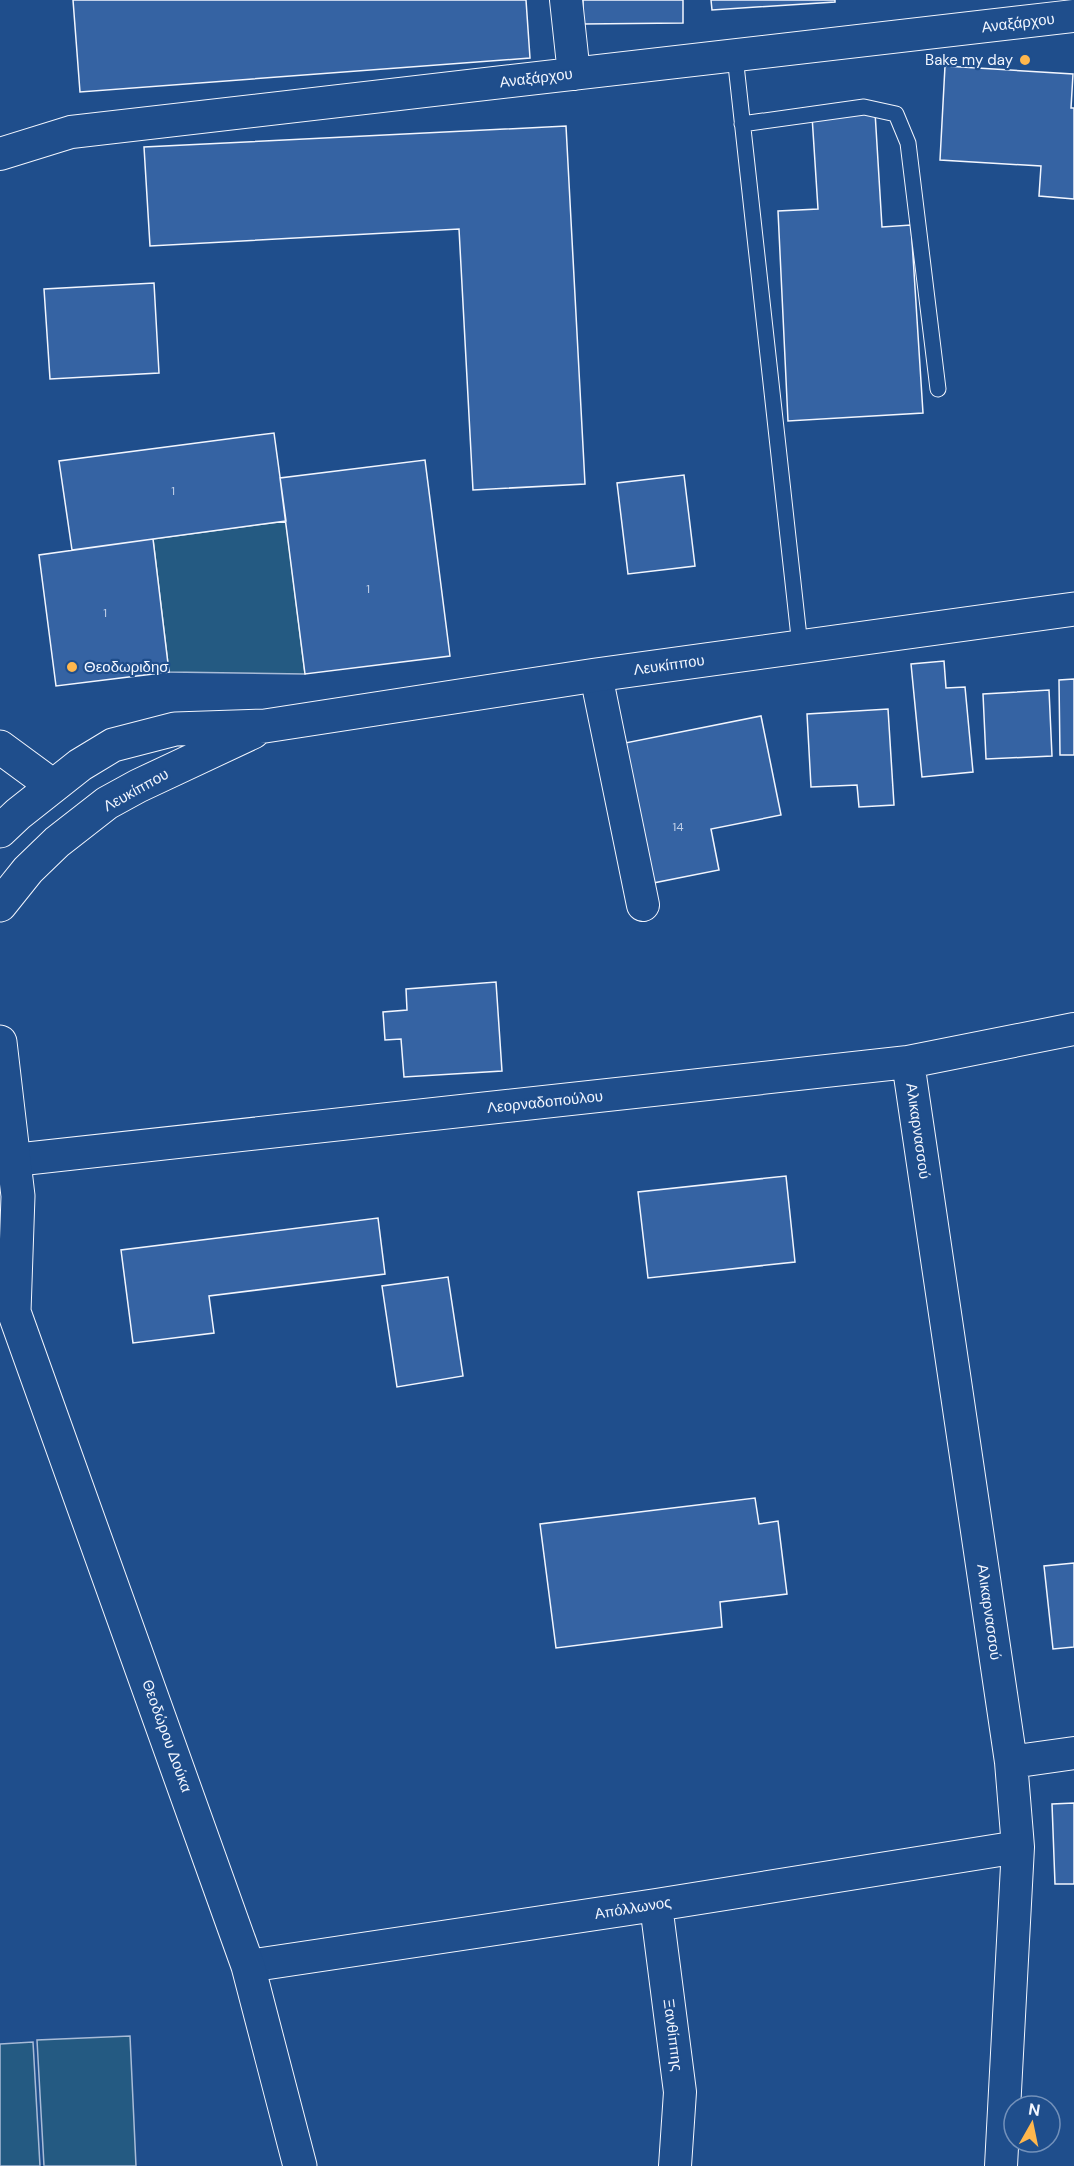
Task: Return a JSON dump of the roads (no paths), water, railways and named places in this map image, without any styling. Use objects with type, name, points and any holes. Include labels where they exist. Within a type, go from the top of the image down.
[{"type":"main road","name":"Λευκίππου","points":[[0,831],[80,765],[113,745],[175,729],[265,726],[596,675],[1074,609]]},
{"type":"main road","name":"Λευκίππου","points":[[0,905],[28,870],[57,843],[108,803],[138,786],[265,726]]},
{"type":"main road","points":[[0,747],[53,786]]},
{"type":"main road","name":"Θεοδώρου Δούκα","points":[[0,1042],[18,1196],[7,1299],[248,1966],[300,2166]]},
{"type":"street","points":[[566,0],[574,74]]},
{"type":"street","name":"Αναξάρχου","points":[[0,154],[71,132],[1074,16]]},
{"type":"street","points":[[596,675],[643,905]]},
{"type":"street","name":"Λεορναδοπούλου","points":[[14,1160],[908,1062],[1074,1029]]},
{"type":"street","name":"Αλικαρνασσού","points":[[908,1062],[1011,1762],[1018,1847],[1001,2166]]},
{"type":"street","points":[[1011,1762],[1074,1753]]},
{"type":"street","name":"Απόλλωνος","points":[[248,1966],[656,1905],[1018,1847]]},
{"type":"street","name":"Ξανθίππης","points":[[656,1905],[680,2092],[675,2166]]},
{"type":"lane","points":[[735,56],[800,646]]},
{"type":"lane","points":[[742,124],[864,107],[896,114],[908,143],[938,389]]},
{"type":"place","name":"Bake my day","points":[[1025,60]]},
{"type":"place","name":"Θεοδωριδησ","points":[[72,667]]}]
